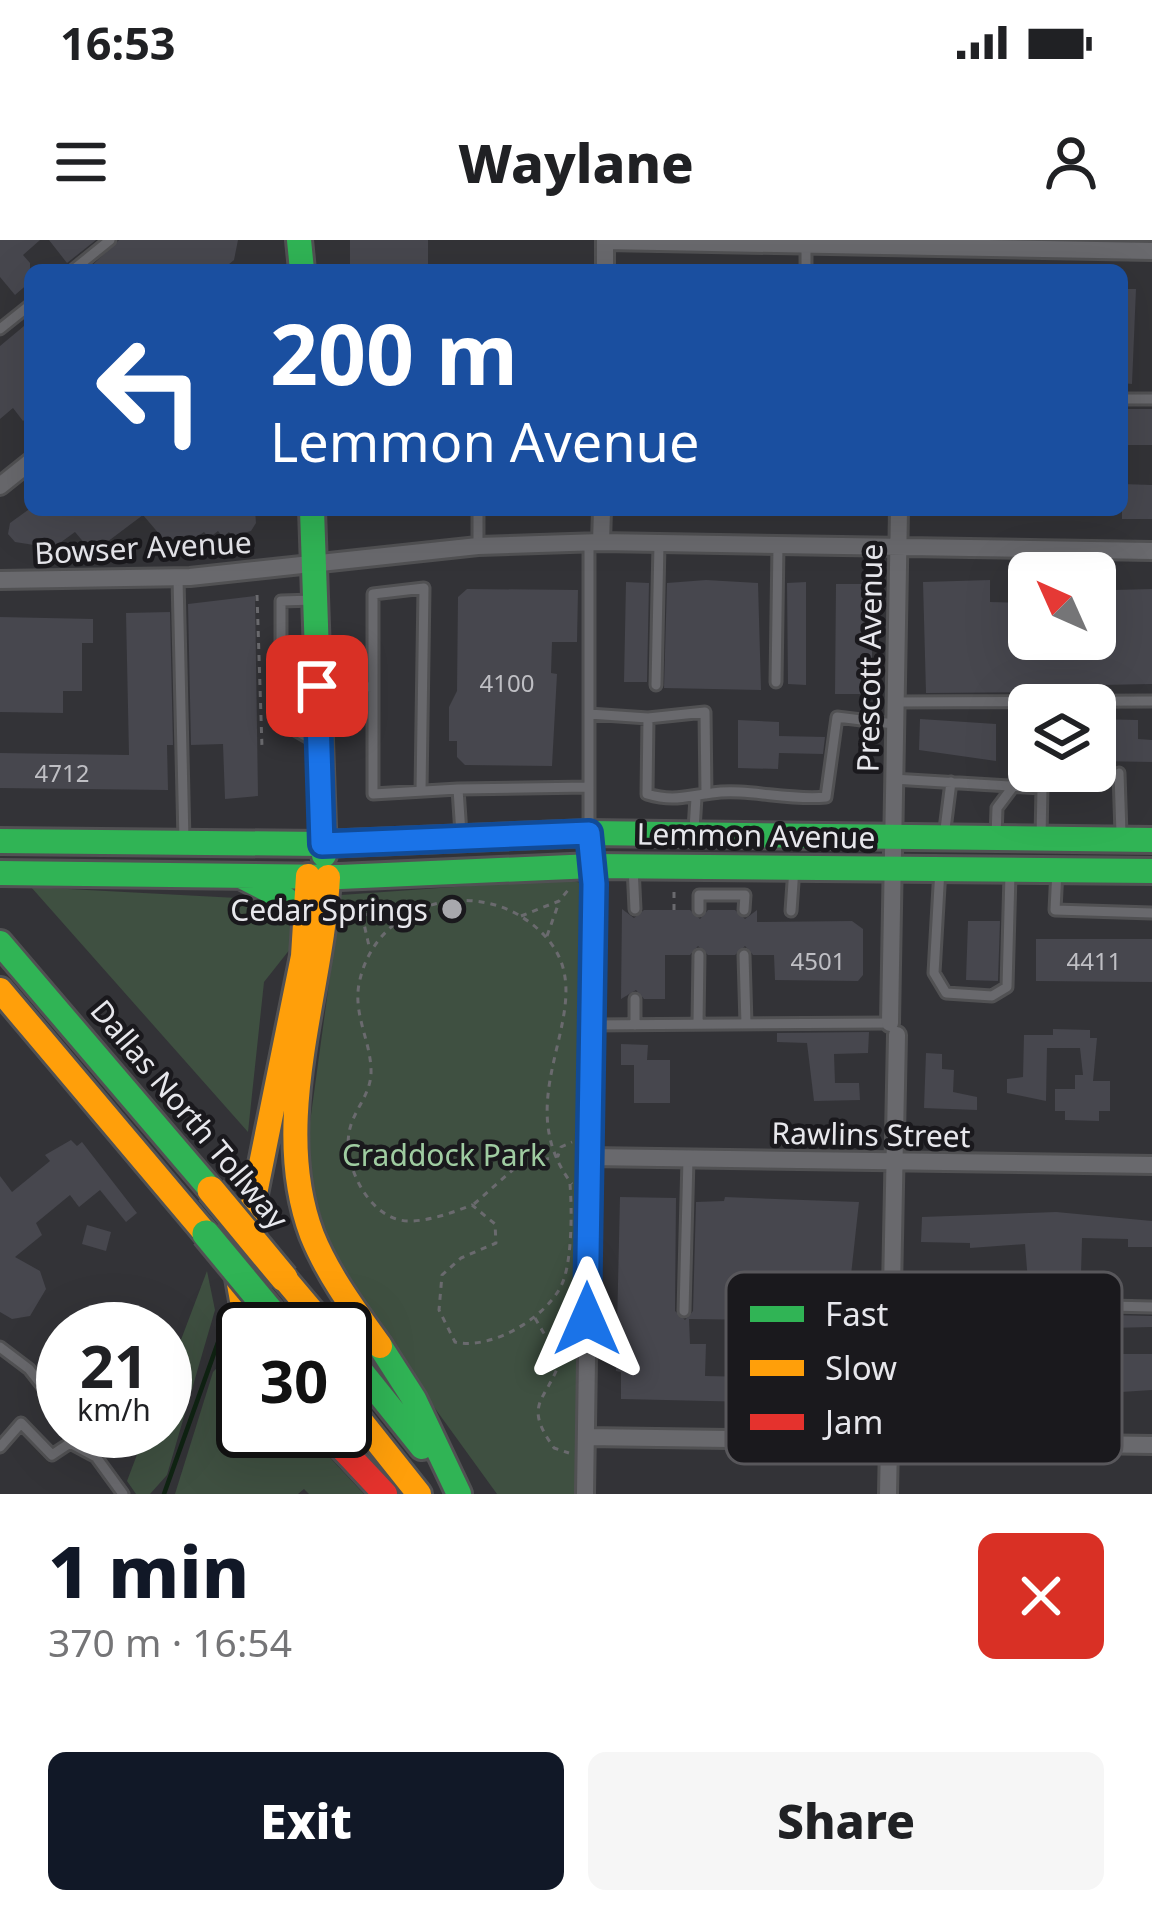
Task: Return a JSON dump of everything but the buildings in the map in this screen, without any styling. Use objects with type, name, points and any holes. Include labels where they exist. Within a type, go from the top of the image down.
[{"type":"main road","points":[[312,516],[325,883],[324,956],[296,1132],[303,1209],[331,1280],[407,1387],[459,1494]]},
{"type":"main road","name":"Lemmon Avenue","points":[[0,841],[322,844],[589,833],[1152,840]]},
{"type":"main road","name":"Lemmon Avenue","points":[[0,873],[241,876],[325,883],[586,875],[633,867],[1152,871]]},
{"type":"main road","points":[[241,876],[287,900],[307,922]]},
{"type":"main road","points":[[242,1302],[238,1278],[307,922],[325,883]]},
{"type":"main road","name":"Dallas North Tollway","points":[[0,943],[304,1302]]},
{"type":"main road","points":[[0,990],[263,1302]]},
{"type":"main road","points":[[372,1385],[459,1494]]},
{"type":"main road","points":[[372,1435],[419,1494]]},
{"type":"main road","points":[[351,1458],[385,1494]]},
{"type":"street","points":[[605,240],[900,252],[1152,251]]},
{"type":"street","points":[[0,486],[24,467]]},
{"type":"street","points":[[595,543],[601,516]]},
{"type":"street","name":"Prescott Avenue","points":[[891,1272],[892,837],[899,516]]},
{"type":"street","name":"Bowser Avenue","points":[[0,580],[178,578],[478,546],[595,543],[1152,551]]},
{"type":"street","points":[[585,1494],[589,833]]},
{"type":"street","name":"Rawlins Street","points":[[589,1157],[1152,1166]]},
{"type":"street","points":[[586,1437],[726,1438]]},
{"type":"street","points":[[1122,1444],[1152,1445]]},
{"type":"street","name":"Prescott Avenue","points":[[888,1494],[889,1464]]},
{"type":"lane","points":[[80,264],[110,240]]},
{"type":"lane","points":[[806,248],[806,264]]},
{"type":"lane","points":[[0,329],[24,310]]},
{"type":"lane","points":[[478,516],[478,546]]},
{"type":"lane","points":[[589,833],[595,543]]},
{"type":"lane","points":[[656,685],[659,544]]},
{"type":"lane","points":[[776,682],[778,545]]},
{"type":"lane","points":[[178,578],[184,841]]},
{"type":"lane","points":[[422,790],[424,588],[373,594],[373,794],[589,787]]},
{"type":"lane","points":[[314,601],[281,601],[280,722],[319,743]]},
{"type":"lane","points":[[317,686],[373,687]]},
{"type":"lane","points":[[894,701],[1008,701]]},
{"type":"lane","points":[[1116,701],[1152,701]]},
{"type":"lane","points":[[589,713],[648,718],[705,712],[694,835]]},
{"type":"lane","points":[[648,718],[647,794],[672,802],[701,796],[826,797],[837,717],[894,724]]},
{"type":"lane","points":[[1119,773],[1121,840]]},
{"type":"lane","points":[[893,779],[1008,786]]},
{"type":"lane","points":[[944,838],[951,782]]},
{"type":"lane","points":[[458,789],[461,839]]},
{"type":"lane","points":[[996,838],[997,808],[1009,792]]},
{"type":"lane","points":[[1041,839],[1042,792]]},
{"type":"lane","points":[[633,867],[635,910]]},
{"type":"lane","points":[[791,911],[794,868]]},
{"type":"lane","points":[[940,869],[935,981],[946,993],[992,996],[1010,980],[1010,870]]},
{"type":"lane","points":[[1057,870],[1055,910],[1152,913]]},
{"type":"lane","points":[[699,910],[699,895],[745,895],[744,910]]},
{"type":"lane","points":[[698,1024],[699,955]]},
{"type":"lane","points":[[744,956],[746,1024]]},
{"type":"lane","points":[[634,1025],[635,999]]},
{"type":"lane","points":[[591,1025],[894,1029]]},
{"type":"lane","points":[[684,1311],[688,1159]]},
{"type":"lane","points":[[1122,1306],[1152,1307]]},
{"type":"lane","points":[[0,1346],[36,1378]]},
{"type":"lane","points":[[0,1447],[21,1423],[36,1438]]},
{"type":"lane","points":[[96,1458],[122,1493]]},
{"type":"path","points":[[257,595],[262,747]]},
{"type":"path","points":[[520,916],[560,901],[586,875]]},
{"type":"path","points":[[325,883],[361,914],[396,918],[460,900],[520,916],[547,938],[567,985],[564,1027],[545,1090],[558,1156],[573,1184],[563,1282],[533,1317],[507,1332],[466,1344],[455,1342],[443,1328],[437,1296],[442,1275],[498,1237],[482,1197]]},
{"type":"path","points":[[674,884],[674,910]]},
{"type":"path","points":[[547,938],[560,901]]},
{"type":"path","points":[[361,914],[370,948],[358,1004],[371,1073],[349,1128],[351,1169],[358,1185],[394,1217],[409,1222],[472,1205],[516,1167],[558,1156]]},
{"type":"path","points":[[370,948],[396,918]]},
{"type":"path","points":[[558,1156],[561,1147],[574,1141]]},
{"type":"path","points":[[472,1205],[485,1212]]},
{"type":"path","points":[[533,1317],[560,1361],[542,1389],[537,1417],[554,1448],[572,1455]]},
{"type":"green space","name":"Craddock Park","points":[[565,879],[581,883],[578,1494],[497,1494],[372,1321],[372,1302],[358,1302],[337,1273],[305,1159],[341,895]]},
{"type":"green space","points":[[31,887],[273,900],[298,939],[264,982],[248,1132]]},
{"type":"green space","points":[[207,1271],[215,1310],[192,1389],[192,1311]]},
{"type":"green space","points":[[216,1369],[216,1458],[330,1458],[364,1494],[309,1494],[304,1489],[298,1494],[175,1494],[186,1458],[192,1458],[192,1439]]},
{"type":"green space","points":[[136,1458],[172,1458],[167,1475],[150,1494],[136,1494],[127,1481]]},
{"type":"waterway","points":[[164,1494],[216,1348]]},
{"type":"traffic: fast","points":[[299,240],[301,264]]},
{"type":"traffic: fast","points":[[312,516],[324,855]]},
{"type":"traffic: fast","points":[[0,841],[322,844],[589,833],[1152,840]]},
{"type":"traffic: fast","points":[[0,873],[340,877],[593,866],[1152,871]]},
{"type":"traffic: fast","points":[[241,876],[287,900],[307,922]]},
{"type":"traffic: fast","points":[[0,943],[211,1190]]},
{"type":"traffic: fast","points":[[206,1234],[262,1302]]},
{"type":"traffic: fast","points":[[380,1346],[414,1399],[459,1494]]},
{"type":"traffic: fast","points":[[372,1385],[422,1447]]},
{"type":"traffic: slow","points":[[242,1302],[238,1278],[303,956],[308,876]]},
{"type":"traffic: slow","points":[[328,877],[297,1102],[300,1192],[326,1264],[380,1346]]},
{"type":"traffic: slow","points":[[0,990],[206,1234]]},
{"type":"traffic: slow","points":[[211,1190],[284,1278]]},
{"type":"traffic: slow","points":[[284,1278],[304,1302]]},
{"type":"traffic: slow","points":[[372,1435],[419,1494]]},
{"type":"traffic: jam","points":[[351,1458],[385,1494]]},
{"type":"place","name":"Cedar Springs","points":[[452,909]]},
{"type":"route","points":[[317,686],[322,844],[589,833],[594,884],[587,1319]]}]
